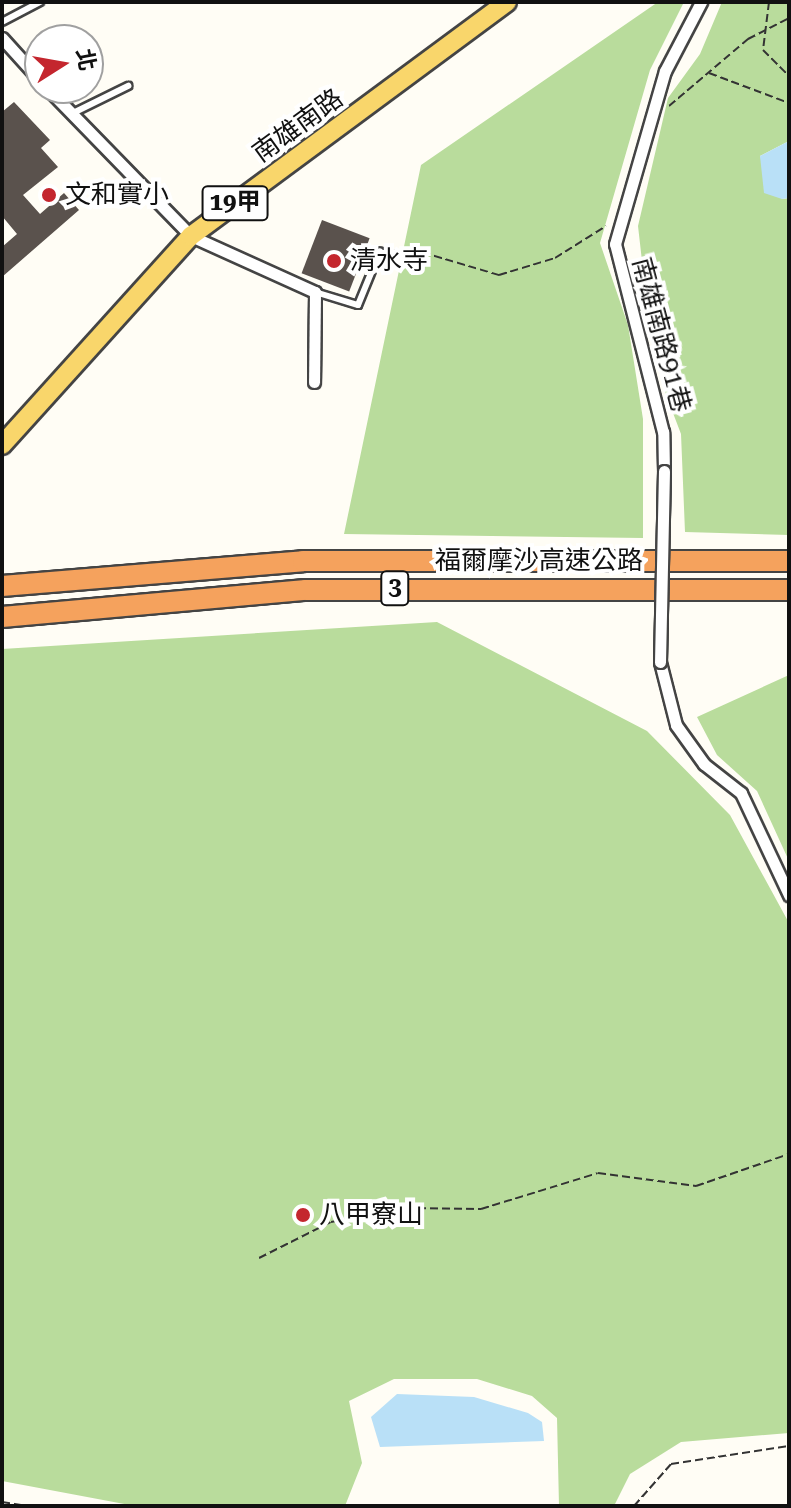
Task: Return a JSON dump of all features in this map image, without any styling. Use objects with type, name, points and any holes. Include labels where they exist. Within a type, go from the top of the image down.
[{"type":"highway","name":"福爾摩沙高速公路","points":[[2,586],[303,561],[789,561]]},
{"type":"highway","name":"福爾摩沙高速公路","points":[[2,617],[306,590],[789,590]]},
{"type":"main road","name":"南雄南路","points":[[3,442],[191,236],[507,2]]},
{"type":"street","name":"南雄南路91巷","points":[[701,2],[665,71],[622,212],[619,275],[638,320],[663,432],[660,662],[676,725],[704,764],[741,793],[789,895]]},
{"type":"street","points":[[2,38],[24,62]]},
{"type":"street","points":[[62,104],[191,236],[315,292],[314,382]]},
{"type":"lane","points":[[2,22],[40,2]]},
{"type":"lane","points":[[71,114],[128,86]]},
{"type":"lane","points":[[315,292],[358,305],[380,251]]},
{"type":"path","points":[[769,2],[763,50],[789,76]]},
{"type":"path","points":[[662,118],[708,73],[766,30],[789,18]]},
{"type":"path","points":[[708,73],[789,103]]},
{"type":"path","points":[[380,251],[411,249],[499,275],[555,258],[622,212]]},
{"type":"path","points":[[259,1258],[331,1222],[406,1208],[481,1209],[598,1173],[696,1186],[789,1154]]},
{"type":"path","points":[[634,1506],[671,1464],[789,1446]]},
{"type":"path","points":[[2,1502],[26,1506]]},
{"type":"green space","points":[[658,2],[684,2],[650,70],[600,243],[628,325],[643,419],[643,538],[344,534],[421,165]]},
{"type":"green space","points":[[722,2],[789,2],[789,141],[760,156],[782,199],[789,198],[789,535],[685,532],[681,434],[665,392],[660,326],[642,261],[638,226],[668,98],[700,54]]},
{"type":"green space","points":[[437,622],[647,731],[730,815],[789,923],[789,1433],[681,1442],[630,1474],[614,1506],[559,1506],[557,1418],[532,1396],[477,1379],[394,1379],[349,1401],[362,1463],[345,1506],[135,1506],[2,1481],[2,649]]},
{"type":"green space","points":[[789,675],[789,861],[757,791],[717,755],[697,717]]},
{"type":"water","points":[[789,141],[789,198],[782,199],[764,193],[760,156]]},
{"type":"water","points":[[397,1394],[474,1397],[528,1413],[542,1422],[544,1441],[380,1447],[371,1417]]},
{"type":"building","points":[[14,102],[50,140],[41,148],[58,167],[23,195],[40,214],[64,193],[79,210],[2,277],[2,247],[17,234],[2,216],[2,112]]},
{"type":"building","name":"清水寺","points":[[322,220],[370,238],[349,291],[302,273]]},
{"type":"place","name":"文和實小","points":[[49,195]]},
{"type":"place","name":"清水寺","points":[[334,261]]},
{"type":"place","name":"八甲寮山","points":[[303,1215]]}]
